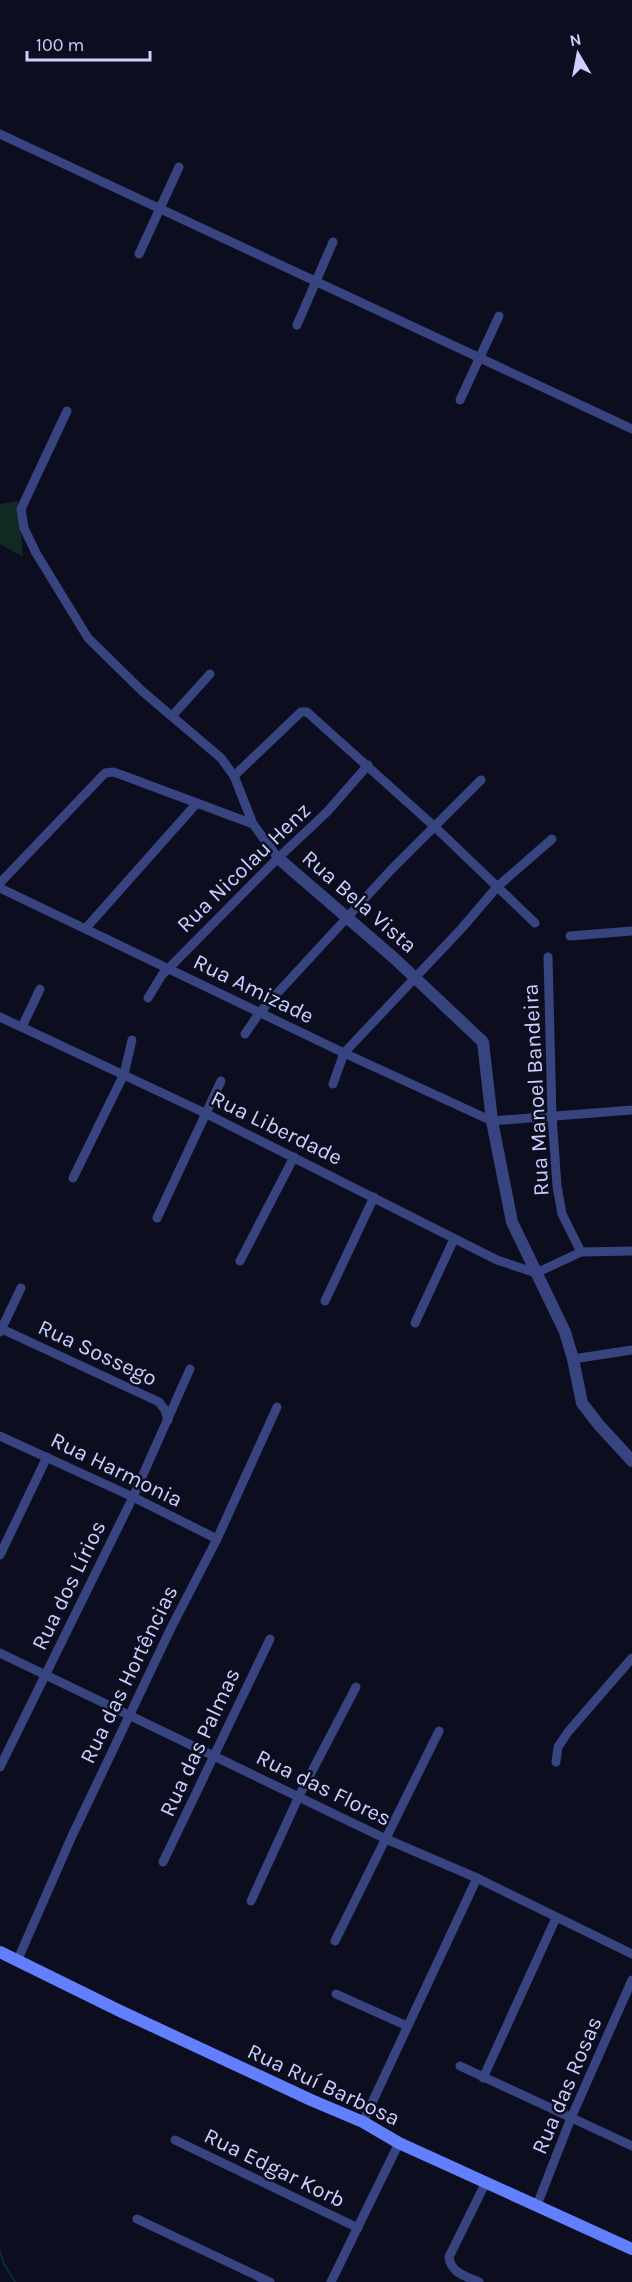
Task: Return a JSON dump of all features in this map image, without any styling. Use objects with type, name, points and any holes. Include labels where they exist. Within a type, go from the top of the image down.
[{"type":"main road","name":"Rua Ruí Barbosa","points":[[0,1952],[131,2016],[363,2122],[399,2143],[632,2249]]},
{"type":"street","points":[[0,134],[632,429]]},
{"type":"street","points":[[139,254],[179,167]]},
{"type":"street","points":[[297,326],[333,242]]},
{"type":"street","points":[[460,400],[499,316]]},
{"type":"street","name":"Rua Bela Vista","points":[[67,411],[21,509],[24,528],[36,553],[88,638],[142,691],[221,758],[234,776],[253,824],[278,858],[415,978],[483,1042],[492,1120],[512,1222],[566,1332],[582,1403],[598,1425],[630,1457]]},
{"type":"street","points":[[173,715],[210,674]]},
{"type":"street","points":[[234,776],[301,712],[307,712],[435,827],[535,923]]},
{"type":"street","name":"Rua Nicolau Henz","points":[[148,998],[168,969],[327,812],[368,765]]},
{"type":"street","points":[[0,885],[105,773],[122,774],[253,824]]},
{"type":"street","points":[[245,1034],[260,1012],[390,871],[481,780]]},
{"type":"street","points":[[86,928],[197,803]]},
{"type":"street","points":[[333,1084],[344,1053],[497,887],[552,839]]},
{"type":"street","name":"Rua Amizade","points":[[0,885],[168,969],[492,1120]]},
{"type":"street","points":[[570,936],[632,931]]},
{"type":"street","name":"Rua Manoel Bandeira","points":[[548,957],[552,1116],[557,1186],[562,1214],[581,1252]]},
{"type":"street","points":[[22,1027],[40,989]]},
{"type":"street","name":"Rua Liberdade","points":[[0,1017],[207,1114],[497,1260],[536,1273]]},
{"type":"street","points":[[73,1178],[124,1074],[132,1040]]},
{"type":"street","points":[[157,1218],[221,1081]]},
{"type":"street","points":[[492,1120],[632,1110]]},
{"type":"street","points":[[240,1261],[294,1157]]},
{"type":"street","points":[[325,1301],[374,1197]]},
{"type":"street","points":[[415,1323],[454,1239]]},
{"type":"street","points":[[536,1273],[581,1252],[632,1251]]},
{"type":"street","points":[[1,1331],[21,1288]]},
{"type":"street","name":"Rua Sossego","points":[[1,1331],[159,1402],[168,1420]]},
{"type":"street","points":[[573,1359],[632,1350]]},
{"type":"street","name":"Rua dos Lírios","points":[[0,1767],[133,1497],[190,1369]]},
{"type":"street","name":"Rua das Hortências","points":[[18,1959],[72,1836],[171,1628],[217,1539],[277,1407]]},
{"type":"street","name":"Rua Harmonia","points":[[0,1436],[133,1497],[217,1539]]},
{"type":"street","points":[[0,1555],[47,1457]]},
{"type":"street","name":"Rua das Palmas","points":[[163,1862],[270,1639]]},
{"type":"street","name":"Rua das Flores","points":[[0,1653],[387,1839],[477,1878],[632,1954]]},
{"type":"street","points":[[556,1762],[558,1747],[568,1732],[632,1658]]},
{"type":"street","points":[[251,1901],[299,1796],[357,1687]]},
{"type":"street","points":[[335,1941],[439,1731]]},
{"type":"street","points":[[363,2122],[477,1878]]},
{"type":"street","points":[[483,2078],[556,1918]]},
{"type":"street","name":"Rua das Rosas","points":[[537,2205],[571,2118],[632,1980]]},
{"type":"street","points":[[336,1994],[407,2026]]},
{"type":"street","points":[[460,2066],[632,2146]]},
{"type":"street","name":"Rua Edgar Korb","points":[[175,2140],[358,2228]]},
{"type":"street","points":[[331,2282],[399,2143]]},
{"type":"street","points":[[479,2282],[458,2272],[451,2266],[449,2257],[486,2182]]},
{"type":"street","points":[[137,2219],[270,2282]]},
{"type":"green space","points":[[18,501],[23,557],[0,544],[0,504]]},
{"type":"waterway","points":[[0,2251],[3,2262],[15,2282]]}]
